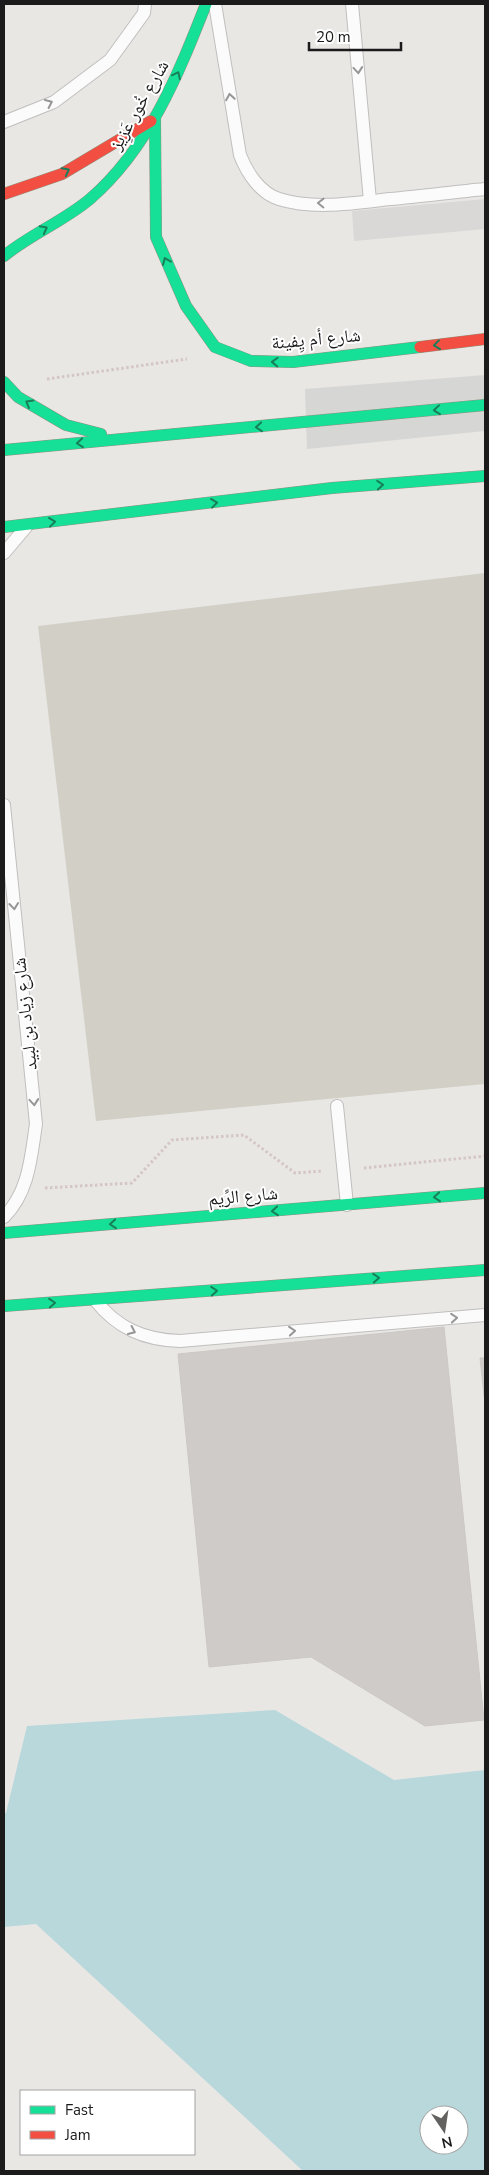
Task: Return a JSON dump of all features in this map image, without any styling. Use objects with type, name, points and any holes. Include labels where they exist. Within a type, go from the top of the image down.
[{"type":"main road","name":"شارع خُور عَزِيز","points":[[4,256],[35,234],[63,219],[89,200],[109,183],[126,163],[155,119],[179,73],[206,4]]},
{"type":"main road","points":[[4,194],[62,174],[155,119]]},
{"type":"main road","points":[[155,119],[156,237],[186,306],[215,347]]},
{"type":"main road","name":"شارع أم يِفينة","points":[[215,347],[251,361],[293,362],[485,340]]},
{"type":"main road","points":[[4,382],[18,397],[66,425],[122,439]]},
{"type":"main road","points":[[4,450],[485,405]]},
{"type":"main road","points":[[4,527],[332,488],[485,476]]},
{"type":"main road","name":"شارع الرِّيم","points":[[4,1233],[485,1193]]},
{"type":"main road","points":[[4,1306],[485,1270]]},
{"type":"lane","points":[[4,122],[54,102],[110,60],[144,12],[145,4]]},
{"type":"lane","points":[[215,4],[240,155],[246,169],[255,182],[266,192],[278,199],[324,204],[485,189]]},
{"type":"lane","points":[[352,4],[370,201]]},
{"type":"lane","points":[[4,553],[27,525]]},
{"type":"lane","name":"شارع زياد بن لبيد","points":[[4,805],[36,1124],[30,1167],[13,1208],[4,1217]]},
{"type":"lane","points":[[337,1106],[347,1205]]},
{"type":"lane","points":[[95,1300],[103,1310],[122,1326],[149,1338],[180,1341],[485,1315]]},
{"type":"path","points":[[18,397],[33,381],[201,357],[215,347]]},
{"type":"path","points":[[22,1190],[132,1183],[172,1140],[244,1135],[295,1173],[485,1156]]},
{"type":"shaded area","points":[[485,199],[485,229],[354,241],[352,211]]},
{"type":"shaded area","points":[[485,573],[485,1084],[96,1121],[38,626]]},
{"type":"water","points":[[275,1710],[394,1780],[485,1770],[485,2171],[303,2171],[36,1924],[4,1927],[4,1813],[6,1813],[27,1726]]},
{"type":"pier","points":[[485,375],[485,431],[307,449],[305,389]]},
{"type":"building","points":[[444,1327],[484,1720],[425,1726],[311,1657],[209,1667],[178,1354]]},
{"type":"building","points":[[480,1358],[485,1358],[485,1404]]},
{"type":"traffic: fast","points":[[4,256],[80,207],[111,179],[129,157],[160,109],[206,4]]},
{"type":"traffic: fast","points":[[155,119],[156,237],[186,306],[215,347],[251,361],[293,362],[420,347]]},
{"type":"traffic: fast","points":[[4,382],[18,397],[66,425],[101,434]]},
{"type":"traffic: fast","points":[[4,450],[485,405]]},
{"type":"traffic: fast","points":[[4,527],[332,488],[485,476]]},
{"type":"traffic: fast","points":[[4,1233],[485,1193]]},
{"type":"traffic: fast","points":[[4,1306],[485,1270]]},
{"type":"traffic: jam","points":[[4,194],[62,174],[151,121]]},
{"type":"traffic: jam","points":[[420,347],[485,339]]}]
